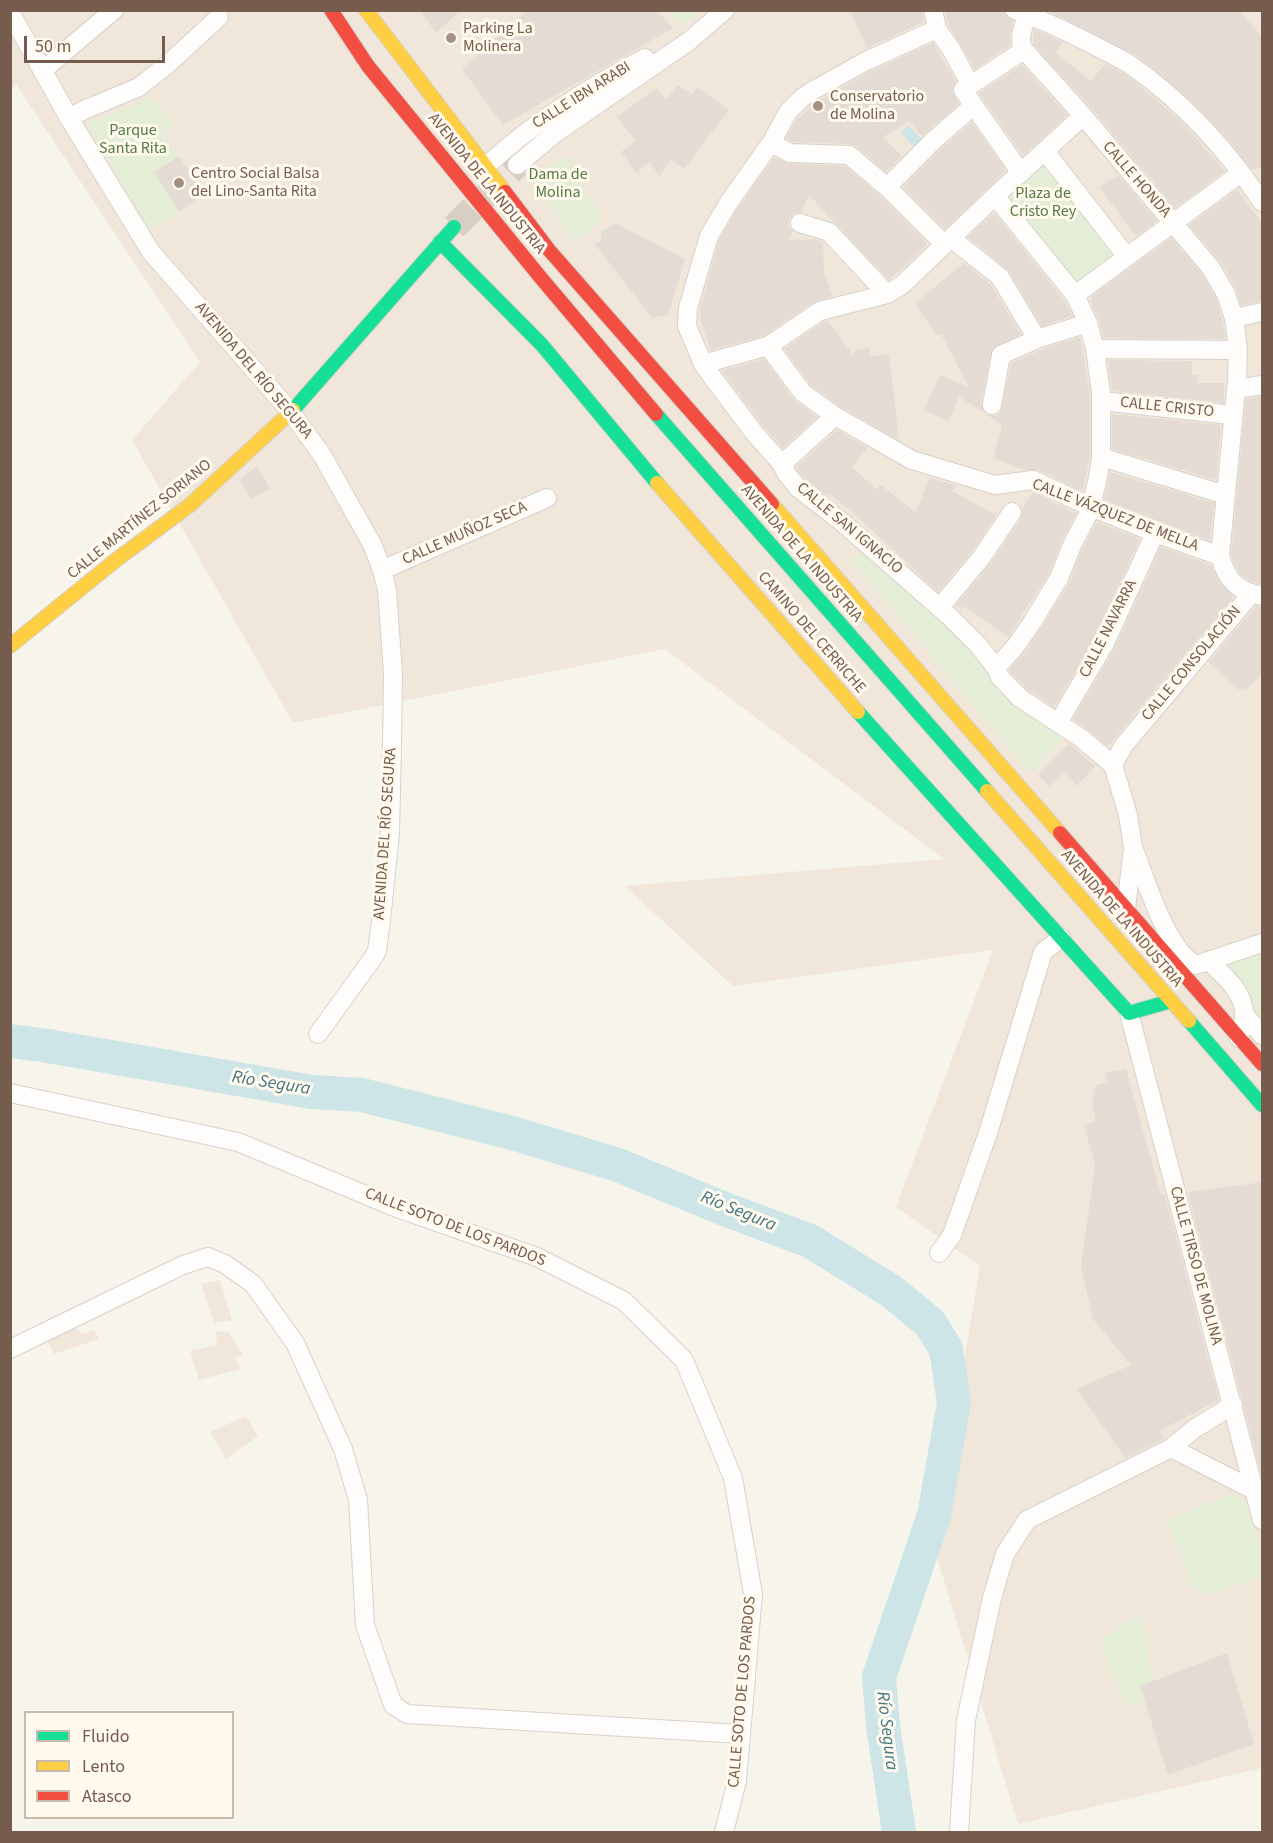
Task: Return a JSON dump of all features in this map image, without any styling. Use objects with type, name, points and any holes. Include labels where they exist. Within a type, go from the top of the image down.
[{"type":"main road","name":"AVENIDA DE LA INDUSTRIA","points":[[331,10],[368,66],[628,381],[1263,1105]]},
{"type":"main road","name":"AVENIDA DE LA INDUSTRIA","points":[[366,10],[549,250],[1126,909],[1196,966],[1239,1038],[1263,1064]]},
{"type":"main road","name":"CALLE MARTÍNEZ SORIANO","points":[[10,646],[116,560],[190,506],[291,412],[454,226]]},
{"type":"main road","name":"CAMINO DEL CERRICHE","points":[[440,242],[542,345],[636,459],[966,834],[1129,1013]]},
{"type":"main road","points":[[1129,1013],[1171,1001]]},
{"type":"street","points":[[42,71],[114,10]]},
{"type":"street","name":"CALLE IBN ARABI","points":[[517,165],[554,134],[689,41],[725,10]]},
{"type":"street","points":[[933,10],[937,29],[951,49],[967,87],[972,106],[1021,173]]},
{"type":"street","name":"AVENIDA DEL RÍO SEGURA","points":[[10,12],[16,38],[42,71],[151,252],[291,412],[322,454],[373,546],[382,570],[387,590],[393,673],[390,833],[377,951],[318,1034]]},
{"type":"street","points":[[967,87],[1024,51],[1020,45],[1021,13],[1130,64],[1168,93],[1251,178],[1263,202]]},
{"type":"street","points":[[69,118],[139,87],[219,17]]},
{"type":"street","name":"CALLE SAN IGNACIO","points":[[937,29],[866,61],[807,94],[788,112],[771,143],[729,202],[709,236],[688,308],[687,326],[703,363],[798,488],[842,522],[940,607],[979,646],[1000,677],[1020,698],[1058,723],[1113,765]]},
{"type":"street","name":"CALLE IBN ARABI","points":[[485,167],[531,127],[600,83],[654,54],[689,41]]},
{"type":"street","name":"CALLE HONDA","points":[[1024,51],[1083,116],[1211,267],[1226,294],[1234,318],[1238,350],[1236,389]]},
{"type":"street","points":[[887,187],[972,106]]},
{"type":"street","points":[[703,363],[768,346],[820,311],[887,294],[918,272],[995,196],[1083,116]]},
{"type":"street","points":[[771,143],[790,153],[849,155],[948,241],[1000,277],[1037,339]]},
{"type":"street","points":[[1045,151],[1126,257]]},
{"type":"street","points":[[1075,295],[1174,223],[1251,178]]},
{"type":"street","points":[[995,196],[1075,295],[1088,324],[1095,349],[1101,401],[1101,457],[1091,507],[1059,578],[1027,630],[996,668]]},
{"type":"street","points":[[800,223],[829,232],[887,294]]},
{"type":"street","points":[[1234,318],[1263,312]]},
{"type":"street","points":[[992,405],[1001,355],[1037,339],[1088,324]]},
{"type":"street","name":"CALLE VÁZQUEZ DE MELLA","points":[[768,346],[803,393],[835,416],[912,460],[994,485],[1033,480],[1091,507],[1220,556]]},
{"type":"street","points":[[1095,349],[1238,350]]},
{"type":"street","points":[[1220,556],[1236,389],[1263,385]]},
{"type":"street","name":"CALLE CRISTO","points":[[1101,401],[1232,415]]},
{"type":"street","points":[[782,464],[835,416]]},
{"type":"street","points":[[1101,457],[1226,495]]},
{"type":"street","name":"CALLE MUÑOZ SECA","points":[[382,570],[547,498]]},
{"type":"street","points":[[940,607],[981,558],[1012,512]]},
{"type":"street","name":"CALLE NAVARRA","points":[[1058,723],[1105,643],[1155,533]]},
{"type":"street","name":"CALLE CONSOLACIÓN","points":[[1113,765],[1124,745],[1257,595],[1230,580],[1224,571],[1220,556]]},
{"type":"street","points":[[1113,765],[1128,815],[1133,848],[1162,921],[1180,953],[1196,966],[1235,988],[1242,1002],[1244,1014],[1239,1038]]},
{"type":"street","points":[[1126,909],[1133,848]]},
{"type":"street","points":[[939,1254],[952,1235],[988,1133],[1043,952],[1061,938]]},
{"type":"street","points":[[1171,1001],[1196,966],[1263,944]]},
{"type":"street","name":"CALLE TIRSO DE MOLINA","points":[[1129,1013],[1263,1520]]},
{"type":"street","points":[[1244,1014],[1263,1035]]},
{"type":"street","name":"CALLE SOTO DE LOS PARDOS","points":[[10,1094],[238,1142],[397,1208],[537,1257],[624,1301],[684,1360],[733,1478],[753,1594],[737,1781],[724,1833]]},
{"type":"street","points":[[10,1349],[183,1265],[208,1257],[225,1264],[253,1284],[296,1343],[343,1449],[358,1500],[365,1625],[393,1705],[407,1714],[741,1734]]},
{"type":"street","points":[[959,1833],[966,1720],[992,1598],[1005,1554],[1027,1520],[1171,1448],[1194,1429],[1233,1405]]},
{"type":"street","points":[[1171,1448],[1254,1490]]},
{"type":"shaded area","points":[[11,11],[1262,11],[1262,1768],[1018,1824],[933,1544],[980,1266],[896,1207],[993,950],[733,986],[625,886],[944,859],[665,649],[293,723],[132,440],[200,362],[16,84],[11,89]]},
{"type":"shaded area","points":[[220,1280],[232,1320],[214,1323],[201,1284]]},
{"type":"shaded area","points":[[69,1321],[82,1334],[94,1330],[99,1339],[54,1354],[43,1334]]},
{"type":"shaded area","points":[[216,1331],[229,1332],[243,1355],[235,1358],[241,1369],[199,1380],[190,1351],[217,1345]]},
{"type":"shaded area","points":[[246,1416],[258,1436],[226,1459],[210,1432]]},
{"type":"green space","points":[[669,11],[702,11],[684,26]]},
{"type":"green space","name":"Parque Santa Rita","points":[[148,95],[174,124],[163,134],[179,156],[179,212],[150,230],[88,123],[138,104]]},
{"type":"green space","name":"Plaza de Cristo Rey","points":[[1045,151],[1127,257],[1075,295],[995,196]]},
{"type":"green space","name":"Dama de Molina","points":[[566,156],[588,197],[600,211],[599,224],[574,240],[529,177]]},
{"type":"green space","points":[[860,552],[948,623],[1066,735],[1030,773],[851,559]]},
{"type":"green space","points":[[1262,950],[1262,1026],[1257,1021],[1249,990],[1227,962]]},
{"type":"green space","points":[[1234,1493],[1246,1502],[1262,1555],[1262,1576],[1208,1595],[1193,1587],[1168,1520]]},
{"type":"green space","points":[[1137,1616],[1143,1623],[1152,1684],[1147,1701],[1128,1705],[1111,1674],[1102,1639]]},
{"type":"water","points":[[908,125],[924,141],[916,150],[901,133]]},
{"type":"building","points":[[420,10],[461,10],[436,33]]},
{"type":"building","points":[[528,10],[656,10],[673,28],[503,125],[462,69]]},
{"type":"building","points":[[850,10],[922,10],[924,22],[867,48]]},
{"type":"building","points":[[945,10],[1004,10],[1007,18],[1013,21],[1010,45],[975,69],[948,24]]},
{"type":"building","points":[[1047,10],[1239,10],[1263,39],[1263,167],[1253,170],[1194,103],[1139,57]]},
{"type":"building","points":[[1034,29],[1062,42],[1056,53],[1091,81],[1105,64],[1126,75],[1179,119],[1225,171],[1175,208],[1088,104],[1033,44]]},
{"type":"building","points":[[933,43],[956,82],[952,91],[959,104],[922,136],[909,121],[883,137],[902,156],[886,172],[856,146],[793,142],[786,138],[797,119],[818,101],[871,71]]},
{"type":"building","points":[[1022,65],[1067,115],[1023,156],[979,93]]},
{"type":"building","points":[[678,85],[692,94],[698,87],[729,110],[684,169],[671,159],[659,177],[650,161],[636,173],[621,152],[636,141],[617,117],[657,88],[666,100]]},
{"type":"building","points":[[972,122],[1006,171],[945,229],[903,187]]},
{"type":"building","name":"Centro Social Balsa del Lino-Santa Rita","points":[[179,156],[204,194],[179,212],[154,172]]},
{"type":"building","points":[[774,158],[790,164],[845,166],[879,195],[927,243],[889,280],[809,195],[801,212],[793,214],[789,219],[789,226],[793,231],[789,240],[814,239],[823,242],[824,274],[833,296],[814,302],[763,336],[711,350],[701,323],[700,309],[719,240],[738,208]]},
{"type":"building","points":[[1118,175],[1157,221],[1136,236],[1099,187]]},
{"type":"building","points":[[1237,190],[1263,224],[1263,301],[1241,305],[1236,289],[1221,262],[1189,225]]},
{"type":"building","points":[[994,213],[1065,301],[1072,316],[1042,326],[1009,271],[968,237]]},
{"type":"building","points":[[615,223],[685,259],[668,315],[652,318],[594,243],[601,242],[601,232]]},
{"type":"building","points":[[1171,238],[1202,274],[1216,299],[1223,321],[1225,339],[1104,338],[1091,302],[1092,296]]},
{"type":"building","points":[[964,263],[991,285],[1021,334],[992,349],[981,403],[985,413],[959,397],[949,421],[924,410],[940,375],[969,387],[941,334],[936,335],[915,303]]},
{"type":"building","points":[[828,321],[853,355],[857,350],[870,348],[871,356],[889,354],[899,440],[841,407],[811,385],[784,349]]},
{"type":"building","points":[[1080,337],[1090,394],[1090,456],[1083,491],[1038,470],[1024,470],[993,458],[1002,425],[986,414],[995,416],[1001,412],[1011,363]]},
{"type":"building","points":[[764,359],[794,400],[817,417],[783,448],[764,427],[722,371]]},
{"type":"building","points":[[1108,360],[1192,361],[1192,375],[1197,375],[1197,383],[1224,383],[1224,403],[1112,391]]},
{"type":"building","points":[[1263,396],[1263,585],[1242,575],[1231,555],[1246,399]]},
{"type":"building","points":[[1112,414],[1221,425],[1216,480],[1112,449]]},
{"type":"building","points":[[837,430],[867,448],[852,467],[877,490],[881,485],[915,512],[930,478],[956,485],[952,491],[996,515],[972,551],[938,592],[857,516],[830,494],[828,497],[806,480],[796,467]]},
{"type":"building","points":[[257,466],[270,489],[251,499],[240,479]]},
{"type":"building","points":[[1110,472],[1214,503],[1210,541],[1104,500]]},
{"type":"building","points":[[1033,492],[1076,513],[1049,573],[1008,637],[964,606],[961,610],[956,605],[990,564],[1021,518],[1022,508]]},
{"type":"building","points":[[1097,522],[1140,539],[1095,638],[1054,707],[1027,689],[1009,670],[1024,654],[1069,584],[1083,548]]},
{"type":"building","points":[[1161,547],[1211,565],[1221,584],[1234,597],[1108,746],[1073,719],[1115,648]]},
{"type":"building","points":[[1256,606],[1263,607],[1263,673],[1246,690],[1242,687],[1239,690],[1209,662]]},
{"type":"building","points":[[1069,744],[1095,766],[1077,786],[1064,773],[1049,786],[1038,775]]},
{"type":"building","points":[[1126,1069],[1161,1195],[1165,1195],[1219,1400],[1159,1431],[1164,1439],[1125,1458],[1077,1389],[1131,1365],[1093,1319],[1081,1266],[1095,1165],[1084,1125],[1096,1121],[1092,1101],[1096,1085],[1107,1082],[1105,1073]]},
{"type":"building","points":[[1263,1182],[1263,1472],[1261,1473],[1188,1192]]},
{"type":"building","points":[[1227,1653],[1254,1744],[1168,1775],[1140,1686]]},
{"type":"waterway","name":"Río Segura","points":[[10,1041],[312,1092],[362,1095],[512,1133],[618,1165],[810,1241],[891,1291],[930,1323],[946,1349],[954,1403],[934,1515],[879,1677],[883,1726],[899,1832]]},
{"type":"tunnel","points":[[454,227],[517,165]]},
{"type":"traffic: fast","points":[[293,410],[454,227]]},
{"type":"traffic: fast","points":[[440,242],[542,345],[657,483]]},
{"type":"traffic: fast","points":[[656,414],[987,791]]},
{"type":"traffic: fast","points":[[858,712],[1129,1013],[1171,1001]]},
{"type":"traffic: fast","points":[[1189,1021],[1262,1105]]},
{"type":"traffic: slow","points":[[366,10],[505,192]]},
{"type":"traffic: slow","points":[[10,646],[116,560],[190,505],[293,410]]},
{"type":"traffic: slow","points":[[657,483],[858,712]]},
{"type":"traffic: slow","points":[[772,504],[1060,833]]},
{"type":"traffic: slow","points":[[987,791],[1189,1021]]},
{"type":"traffic: jam","points":[[331,10],[368,66],[541,278],[656,414]]},
{"type":"traffic: jam","points":[[505,192],[549,250],[772,504]]},
{"type":"traffic: jam","points":[[1060,833],[1262,1064]]},
{"type":"place","name":"Parking La Molinera","points":[[451,38]]},
{"type":"place","name":"Conservatorio de Molina","points":[[818,106]]},
{"type":"place","name":"Centro Social Balsa del Lino-Santa Rita","points":[[179,183]]}]
